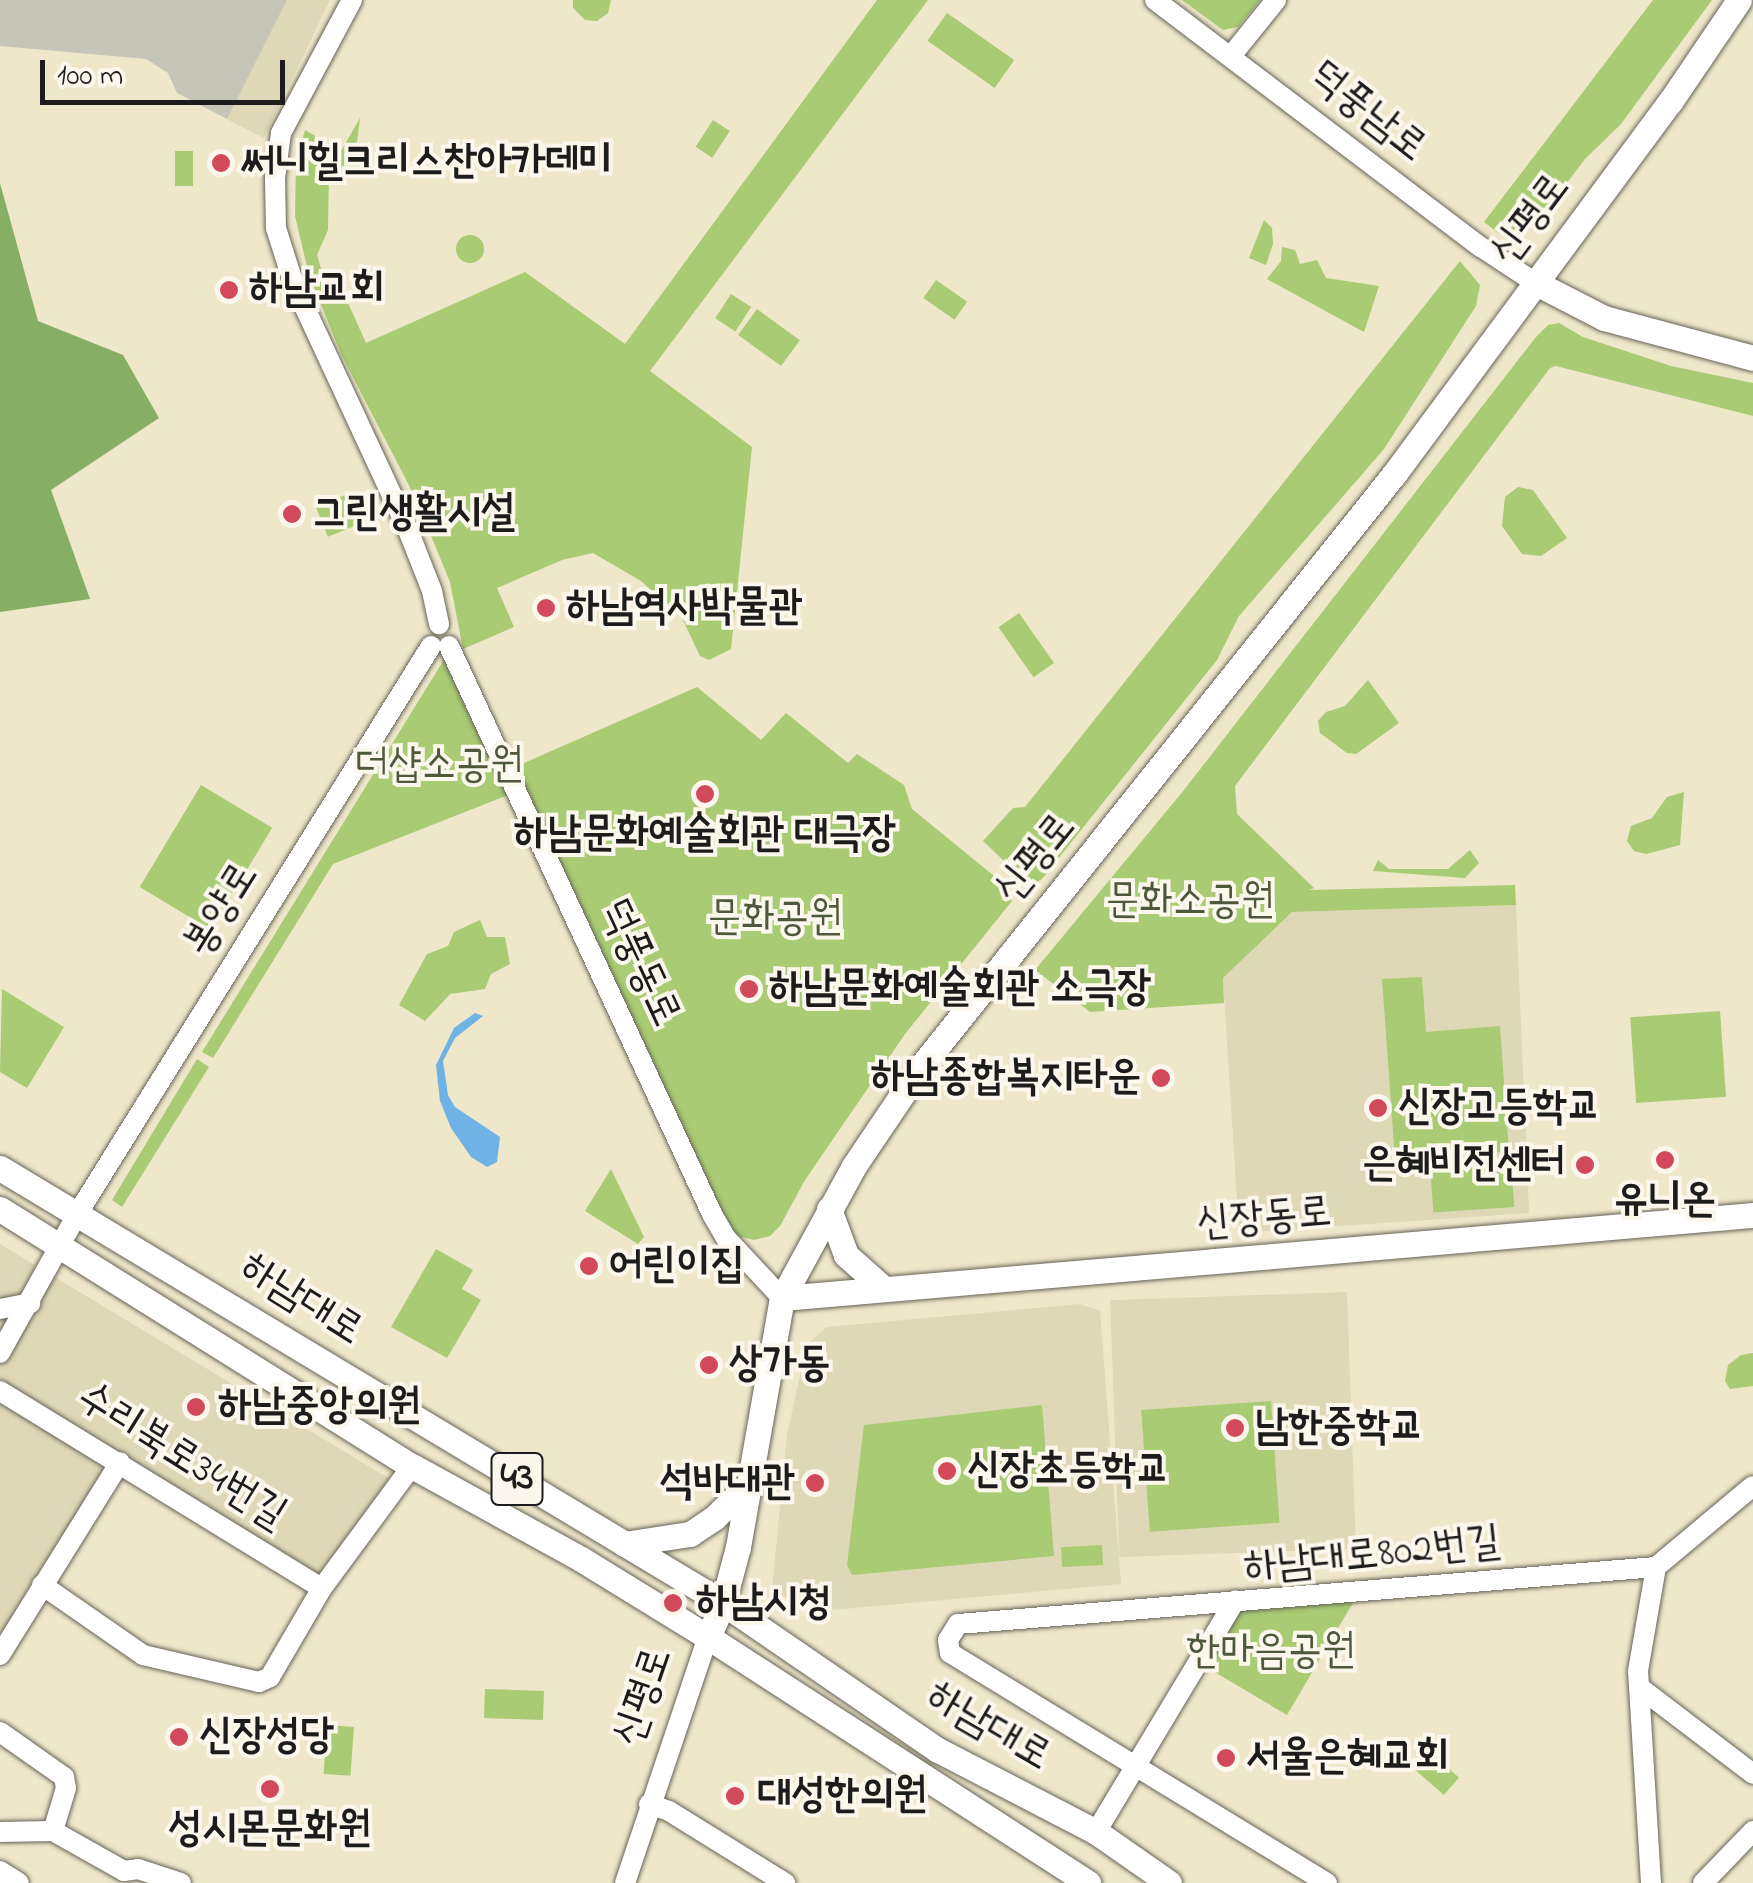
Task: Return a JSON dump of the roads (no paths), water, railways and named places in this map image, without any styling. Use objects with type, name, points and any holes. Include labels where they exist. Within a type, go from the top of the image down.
[{"type":"main road","name":"신평로","points":[[708,1637],[723,1604],[782,1298],[829,1209],[920,1068],[1395,473],[1670,102],[1739,0]]},
{"type":"main road","points":[[1534,282],[1604,318],[1753,358]]},
{"type":"main road","name":"하남대로","points":[[0,1168],[723,1604],[938,1750],[1096,1832],[1169,1883]]},
{"type":"main road","name":"하남대로","points":[[0,1209],[412,1466],[581,1559],[708,1637],[1062,1875],[1088,1883]]},
{"type":"main road","points":[[829,1209],[846,1255],[883,1288]]},
{"type":"main road","name":"신장동로","points":[[782,1298],[1753,1216]]},
{"type":"main road","points":[[624,1544],[690,1534],[714,1518],[748,1485]]},
{"type":"street","name":"봉양로","points":[[0,1354],[78,1213],[440,646],[428,634],[438,624],[432,591],[408,530],[293,282],[276,228],[274,178],[281,134],[352,0]]},
{"type":"street","name":"덕풍남로","points":[[1154,0],[1481,247],[1534,282]]},
{"type":"street","points":[[1232,56],[1276,0]]},
{"type":"street","name":"덕풍동로","points":[[440,646],[712,1214],[726,1238],[782,1298]]},
{"type":"street","points":[[0,1309],[30,1302]]},
{"type":"street","name":"수리북로34번길","points":[[0,1390],[322,1588]]},
{"type":"street","points":[[0,1655],[120,1462]]},
{"type":"street","points":[[42,1586],[143,1656],[259,1682],[270,1676],[322,1588],[412,1466]]},
{"type":"street","points":[[1651,1883],[1639,1687],[1656,1567],[1753,1486]]},
{"type":"street","name":"하남대로802번길","points":[[1096,1832],[1235,1601],[1656,1567]]},
{"type":"street","points":[[1235,1601],[958,1624],[948,1640],[950,1653],[1327,1883]]},
{"type":"street","name":"신평로","points":[[625,1883],[708,1637]]},
{"type":"street","points":[[1639,1687],[1753,1774]]},
{"type":"street","points":[[0,1732],[64,1777],[66,1788],[52,1831]]},
{"type":"street","points":[[649,1804],[668,1811],[785,1883]]},
{"type":"street","points":[[0,1832],[52,1831],[123,1877],[138,1869],[181,1883]]},
{"type":"street","points":[[1703,1883],[1753,1831]]},
{"type":"water","points":[[475,1013],[483,1016],[455,1038],[443,1061],[448,1095],[455,1107],[500,1137],[497,1162],[487,1167],[471,1157],[451,1128],[440,1101],[436,1065],[454,1028]]},
{"type":"place","name":"써니힐크리스찬아카데미","points":[[221,163]]},
{"type":"place","name":"하남교회","points":[[229,290]]},
{"type":"place","name":"그린생활시설","points":[[292,514]]},
{"type":"place","name":"하남역사박물관","points":[[546,608]]},
{"type":"place","name":"하남문화예술회관 대극장","points":[[705,794]]},
{"type":"place","name":"하남문화예술회관 소극장","points":[[749,989]]},
{"type":"place","name":"하남종합복지타운","points":[[1161,1078]]},
{"type":"place","name":"신장고등학교","points":[[1378,1108]]},
{"type":"place","name":"유니온","points":[[1665,1160]]},
{"type":"place","name":"은혜비전센터","points":[[1585,1165]]},
{"type":"place","name":"어린이집","points":[[589,1266]]},
{"type":"place","name":"상가동","points":[[709,1365]]},
{"type":"place","name":"하남중앙의원","points":[[196,1407]]},
{"type":"place","name":"남한중학교","points":[[1235,1428]]},
{"type":"place","name":"신장초등학교","points":[[947,1471]]},
{"type":"place","name":"석바대관","points":[[815,1483]]},
{"type":"place","name":"하남시청","points":[[673,1603]]},
{"type":"place","name":"신장성당","points":[[179,1737]]},
{"type":"place","name":"서울은혜교회","points":[[1226,1758]]},
{"type":"place","name":"성시몬문화원","points":[[270,1789]]},
{"type":"place","name":"대성한의원","points":[[735,1796]]},
{"type":"park label","name":"더샵소공원","points":[[439,766]]},
{"type":"park label","name":"문화소공원","points":[[1190,902]]},
{"type":"park label","name":"문화공원","points":[[775,919]]},
{"type":"park label","name":"한마음공원","points":[[1271,1652]]}]
